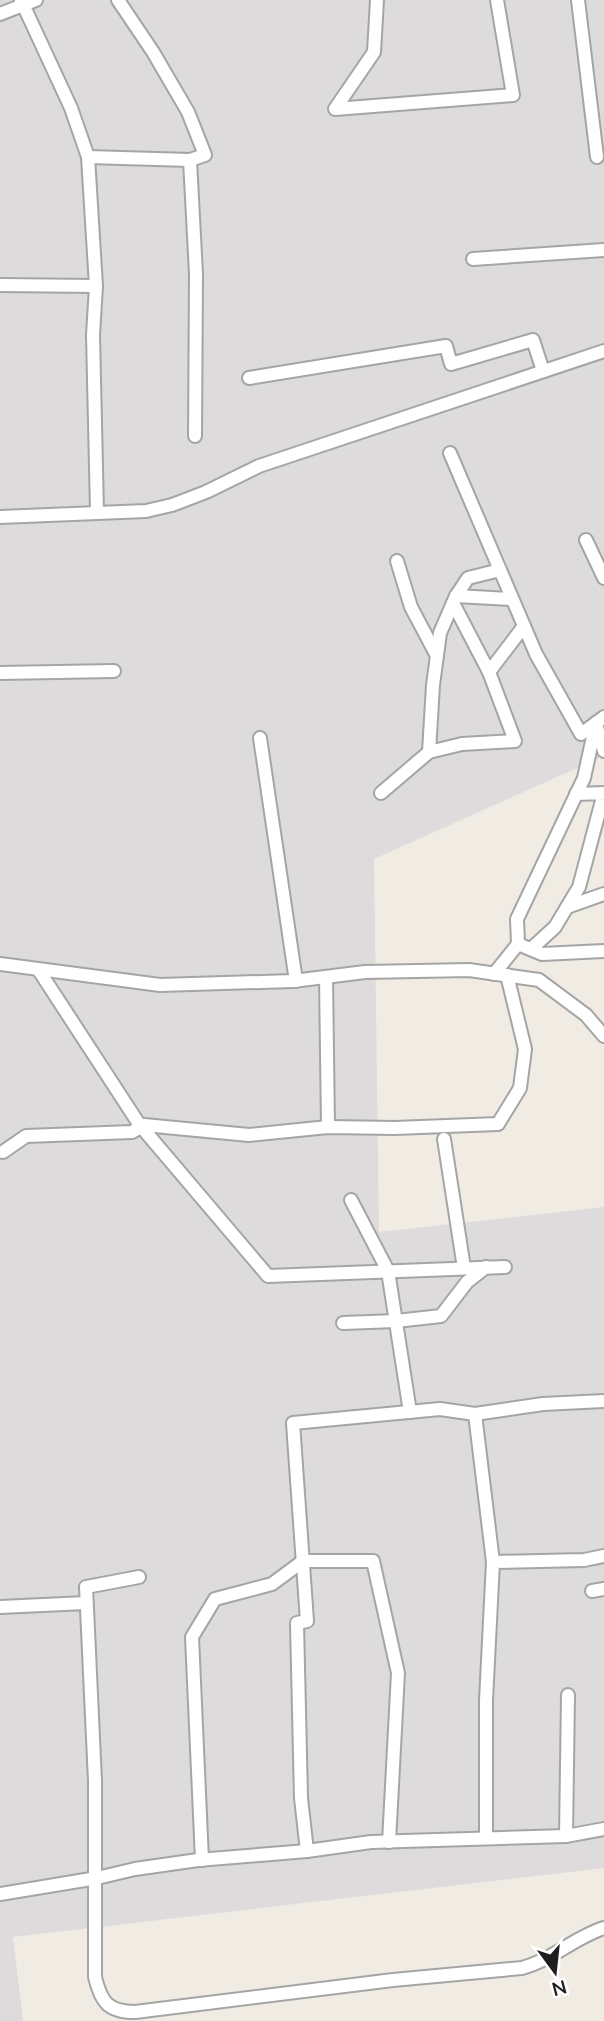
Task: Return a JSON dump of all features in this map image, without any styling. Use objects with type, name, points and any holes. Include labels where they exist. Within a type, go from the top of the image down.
[{"type":"street","points":[[88,157],[190,160],[205,155],[188,112],[153,52],[118,0]]},
{"type":"street","points":[[377,0],[373,51],[335,109],[513,95],[497,0]]},
{"type":"street","points":[[578,0],[597,157]]},
{"type":"street","points":[[0,14],[27,1],[71,107],[88,157],[96,286],[93,335],[97,511]]},
{"type":"street","points":[[190,160],[196,275],[195,436]]},
{"type":"street","points":[[473,259],[604,250]]},
{"type":"street","points":[[0,285],[96,286]]},
{"type":"street","points":[[249,378],[446,346],[451,364],[533,340],[543,371]]},
{"type":"street","points":[[0,517],[146,511],[172,505],[259,466],[604,351]]},
{"type":"street","points":[[450,453],[536,654],[581,734],[600,720]]},
{"type":"street","points":[[586,540],[604,578]]},
{"type":"street","points":[[397,561],[411,607],[437,656]]},
{"type":"street","points":[[429,752],[440,633],[468,578],[500,570]]},
{"type":"street","points":[[455,600],[512,599]]},
{"type":"street","points":[[381,793],[429,752],[462,744],[516,741],[489,672],[455,600]]},
{"type":"street","points":[[489,672],[524,626]]},
{"type":"street","points":[[0,673],[114,671]]},
{"type":"street","points":[[600,720],[604,751]]},
{"type":"street","points":[[4,1152],[26,1136],[132,1132],[144,1125],[250,1135],[328,1127],[395,1128],[498,1124],[520,1088],[525,1049],[500,974],[518,944],[517,919],[584,778],[600,720]]},
{"type":"street","points":[[260,738],[296,981]]},
{"type":"street","points":[[531,949],[555,927],[579,887],[604,793],[576,794]]},
{"type":"street","points":[[567,907],[604,894]]},
{"type":"street","points":[[518,944],[542,954],[604,951]]},
{"type":"street","points":[[0,964],[160,985],[296,981],[378,972],[469,970],[539,980],[586,1015],[604,1036]]},
{"type":"street","points":[[38,969],[141,1126],[268,1276],[505,1267]]},
{"type":"street","points":[[326,977],[328,1127]]},
{"type":"street","points":[[444,1139],[464,1268]]},
{"type":"street","points":[[351,1200],[388,1271],[410,1412]]},
{"type":"street","points":[[342,1323],[396,1321],[442,1315],[467,1282],[486,1267]]},
{"type":"street","points":[[307,1851],[301,1798],[297,1623],[307,1621],[293,1423],[440,1409],[475,1414],[543,1404],[604,1401]]},
{"type":"street","points":[[475,1414],[493,1562],[486,1700],[486,1838]]},
{"type":"street","points":[[493,1562],[584,1560],[604,1556]]},
{"type":"street","points":[[202,1860],[192,1637],[215,1599],[272,1584],[303,1562],[373,1561],[398,1674],[389,1842]]},
{"type":"street","points":[[139,1577],[86,1587],[95,1781],[95,1977],[99,1995],[109,2006],[118,2012],[135,2012],[393,1980],[522,1968],[538,1964],[593,1931],[604,1928]]},
{"type":"street","points":[[0,1607],[86,1603]]},
{"type":"street","points":[[566,1836],[568,1695]]},
{"type":"street","points":[[0,1894],[135,1869],[202,1860],[389,1842],[566,1836],[604,1829]]},
{"type":"shaded area","points":[[0,0],[604,0],[604,756],[374,859],[379,1232],[604,1207],[604,1868],[13,1937],[23,2021],[0,2021]]}]
